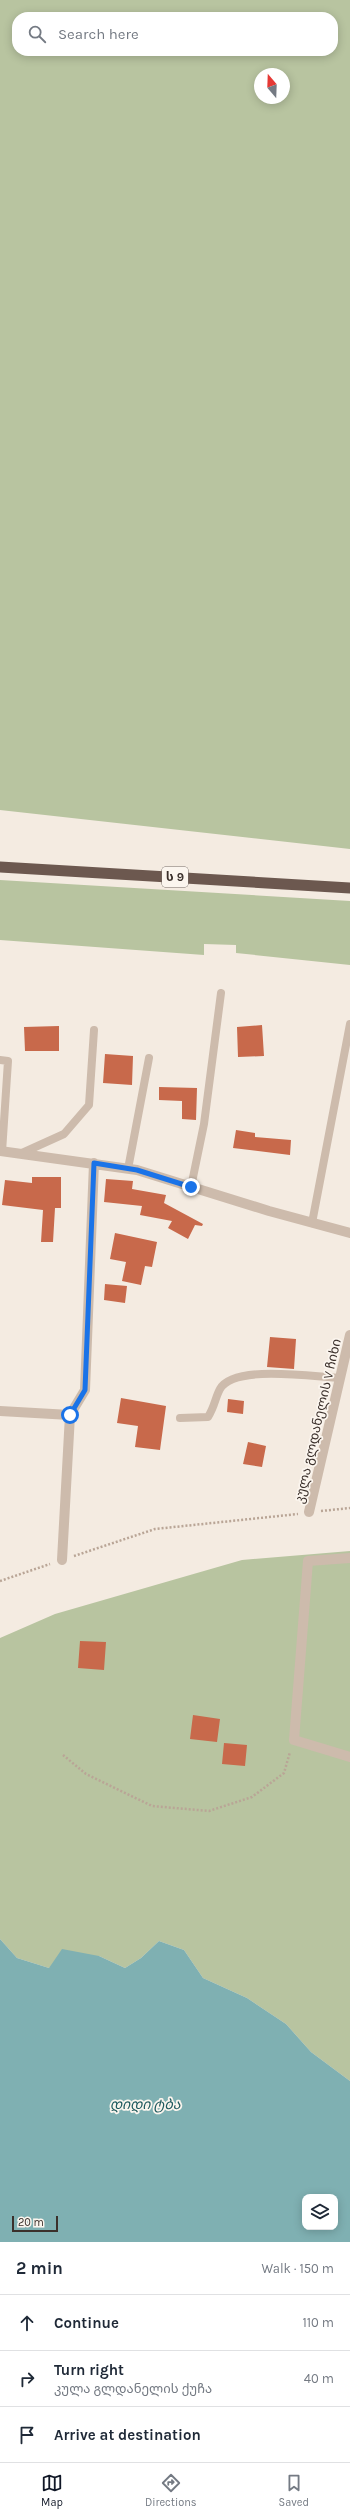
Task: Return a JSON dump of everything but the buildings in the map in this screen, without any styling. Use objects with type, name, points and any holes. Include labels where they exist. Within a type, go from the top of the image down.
[{"type":"highway","name":"ს 9","points":[[0,867],[350,888]]},
{"type":"street","points":[[1,1152],[22,1153],[128,1169],[350,1233]]},
{"type":"street","points":[[62,1560],[70,1415],[85,1390],[94,1163]]},
{"type":"street","name":"კულა გლდანელის V ჩიხი","points":[[309,1512],[350,1335]]},
{"type":"street","points":[[0,1411],[70,1415]]},
{"type":"street","points":[[350,1558],[308,1561],[294,1740],[350,1757]]},
{"type":"lane","points":[[191,1187],[204,1124],[221,993]]},
{"type":"lane","points":[[312,1223],[350,1024]]},
{"type":"lane","points":[[22,1153],[64,1134],[89,1105],[94,1030]]},
{"type":"lane","points":[[128,1169],[149,1058]]},
{"type":"lane","points":[[0,1060],[8,1061],[1,1152]]},
{"type":"lane","points":[[180,1418],[208,1417],[215,1406],[220,1390],[229,1380],[245,1375],[340,1378]]},
{"type":"path","points":[[0,1581],[155,1529],[350,1508]]},
{"type":"path","points":[[63,1755],[86,1774],[152,1806],[209,1811],[252,1797],[284,1773],[294,1740]]},
{"type":"green space","points":[[0,0],[350,0],[350,849],[0,810]]},
{"type":"green space","points":[[0,880],[350,901],[350,965],[236,953],[236,945],[204,944],[204,955],[0,940]]},
{"type":"green space","points":[[350,1551],[350,2081],[311,2052],[286,2024],[247,1998],[203,1978],[184,1950],[159,1941],[141,1958],[125,1968],[99,1956],[49,1968],[17,1958],[0,1939],[0,1638],[55,1614],[242,1560]]},
{"type":"water","name":"დიდი ტბა","points":[[0,1939],[17,1958],[49,1968],[62,1949],[99,1956],[125,1968],[141,1958],[159,1941],[184,1950],[203,1978],[247,1998],[286,2024],[311,2052],[350,2081],[350,2242],[0,2242]]},
{"type":"route","points":[[70,1415],[85,1390],[94,1163],[137,1170],[191,1187]]}]
